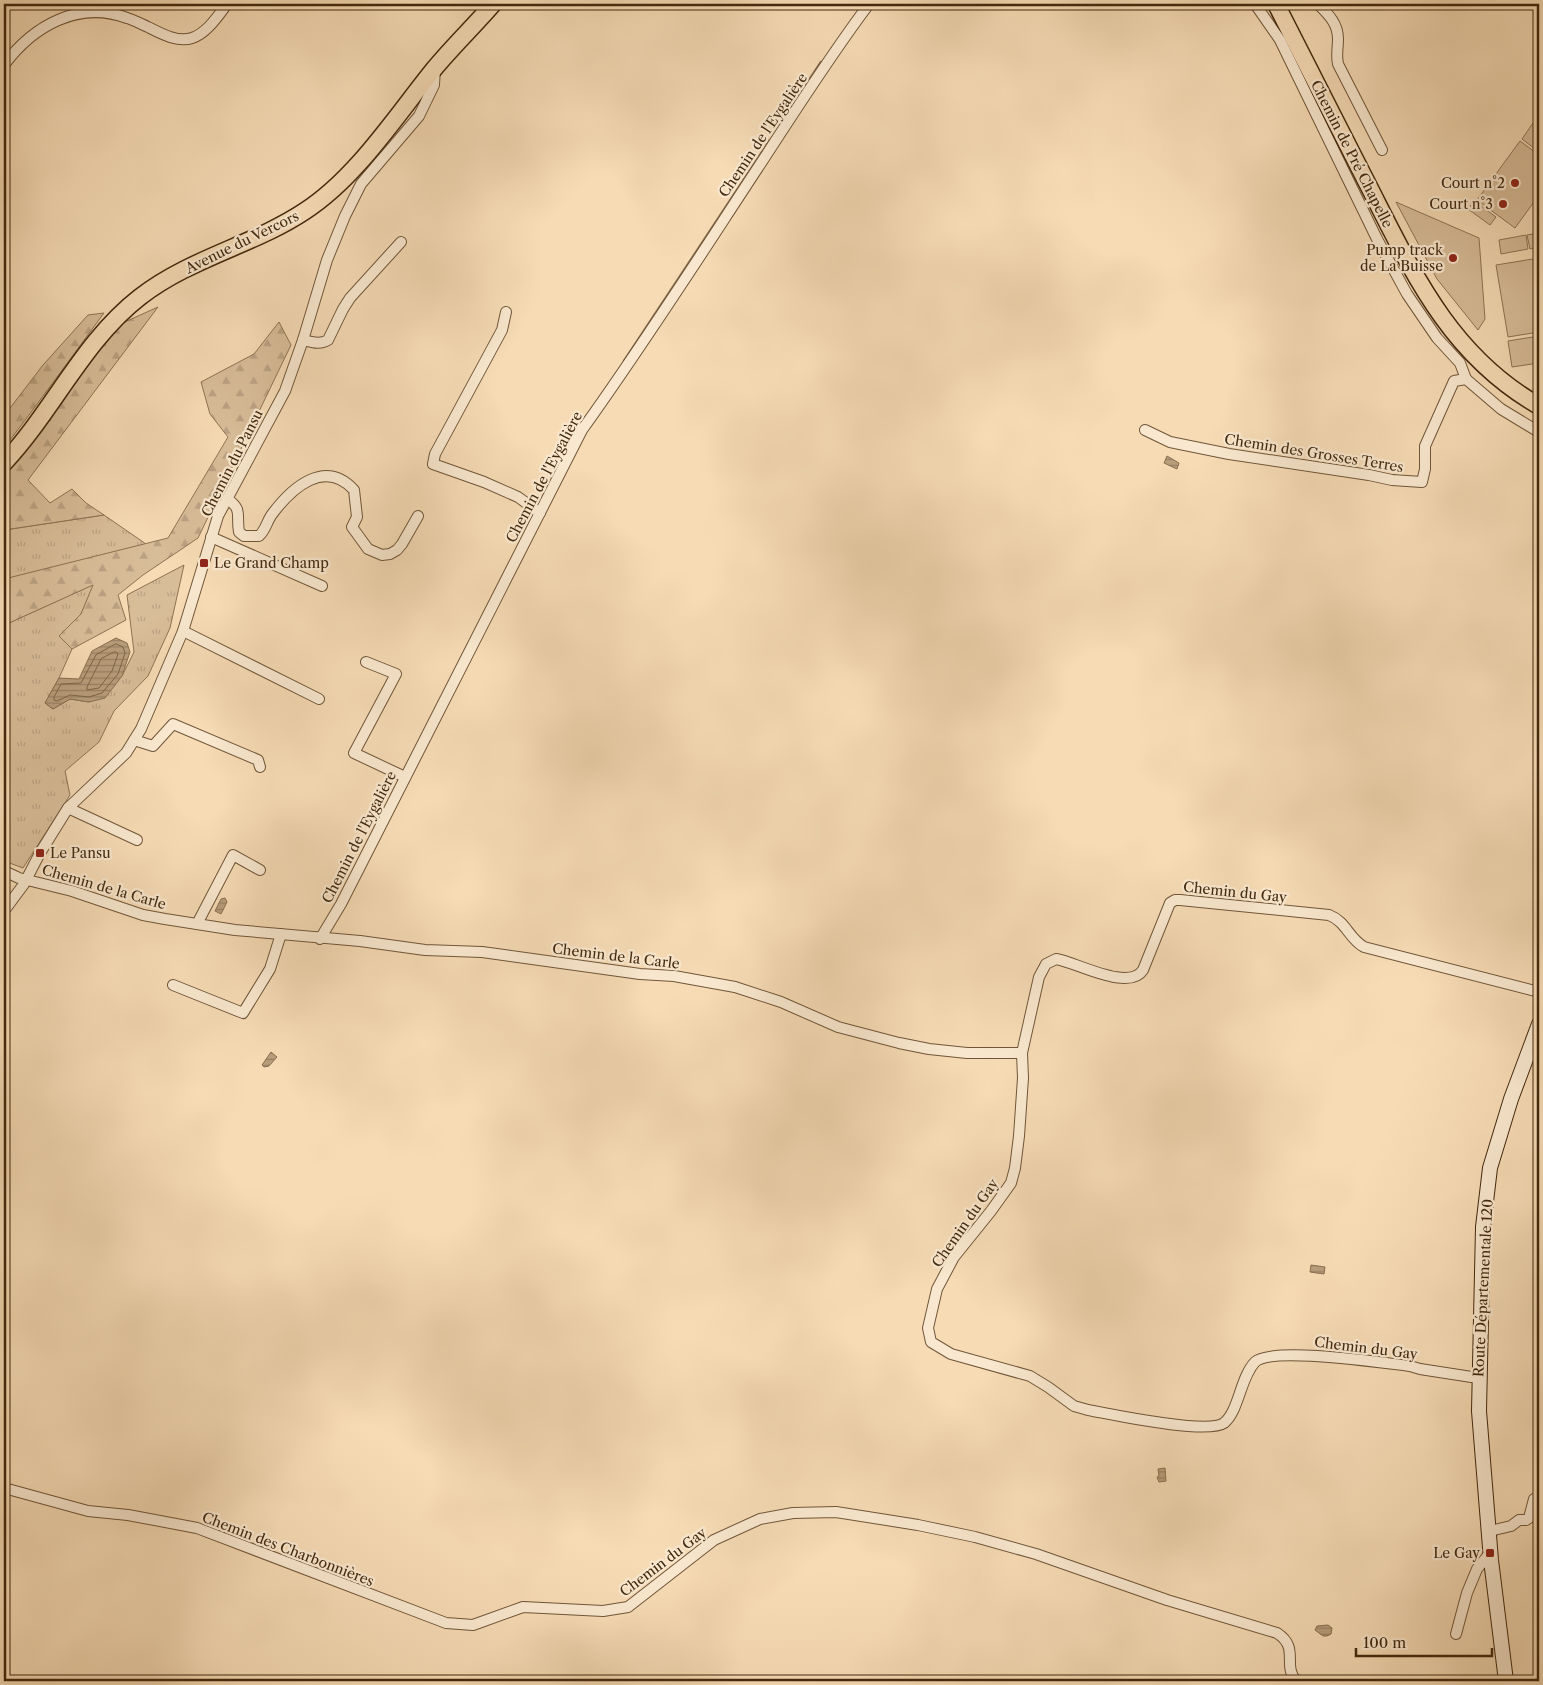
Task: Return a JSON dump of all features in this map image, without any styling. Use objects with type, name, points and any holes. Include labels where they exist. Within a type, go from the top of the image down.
[{"type":"main road","name":"Avenue du Vercors","points":[[4,463],[24,440],[82,358],[118,317],[140,297],[163,282],[209,258],[283,225],[307,210],[331,190],[361,160],[480,11],[492,4]]},
{"type":"main road","name":"Chemin de Pré Chapelle","points":[[1276,4],[1398,244],[1439,314],[1477,359],[1502,380],[1539,406]]},
{"type":"street","points":[[4,65],[15,50],[31,36],[53,22],[67,16],[89,12],[107,13],[127,18],[167,36],[191,39],[201,33],[227,4]]},
{"type":"street","name":"Chemin de l'Eygalière","points":[[320,939],[341,904],[582,430],[620,376],[778,136],[869,4]]},
{"type":"street","points":[[1255,4],[1280,40],[1377,239],[1407,294],[1437,338],[1460,363],[1466,379],[1501,408],[1539,432]]},
{"type":"street","points":[[1318,4],[1335,24],[1338,37],[1338,64],[1382,150]]},
{"type":"street","name":"Chemin du Pansu","points":[[4,912],[26,880],[40,853],[68,808],[119,759],[141,729],[183,631],[218,516],[285,391],[303,340],[327,260],[344,216],[361,184],[419,116],[434,85],[436,67]]},
{"type":"street","points":[[303,340],[317,344],[328,340],[350,298],[401,242]]},
{"type":"street","points":[[506,312],[502,330],[435,454],[433,464],[484,482],[518,498],[540,512]]},
{"type":"street","name":"Chemin des Grosses Terres","points":[[1145,430],[1170,442],[1228,454],[1276,460],[1392,480],[1422,482],[1425,469],[1425,446],[1454,381],[1466,379]]},
{"type":"street","points":[[227,499],[236,504],[239,510],[237,522],[239,532],[244,536],[259,536],[263,533],[273,513],[300,486],[316,477],[333,477],[341,480],[354,490],[357,517],[352,527],[368,549],[382,555],[397,550],[418,516]]},
{"type":"street","points":[[211,537],[322,586]]},
{"type":"street","points":[[183,631],[318,699]]},
{"type":"street","points":[[366,662],[396,674],[354,753],[404,778]]},
{"type":"street","points":[[134,740],[153,746],[173,724],[258,760],[260,768]]},
{"type":"street","points":[[68,808],[137,840]]},
{"type":"street","points":[[197,924],[233,856],[260,870]]},
{"type":"street","name":"Chemin de la Carle","points":[[4,871],[26,880],[72,891],[143,915],[197,924],[320,939],[368,942],[425,950],[482,952],[640,974],[692,979],[752,992],[781,1002],[838,1027],[899,1043],[929,1049],[967,1053],[1022,1053]]},
{"type":"street","name":"Chemin du Gay","points":[[1478,1378],[1410,1366],[1308,1354],[1269,1356],[1256,1361],[1247,1375],[1235,1405],[1224,1423],[1213,1426],[1188,1426],[1088,1410],[1074,1406],[1030,1376],[950,1354],[931,1342],[928,1328],[937,1289],[954,1257],[991,1212],[1011,1182],[1015,1168],[1019,1136],[1023,1078],[1022,1053],[1039,977],[1046,964],[1056,958],[1122,979],[1132,979],[1143,970],[1170,903],[1175,900],[1329,916],[1340,921],[1354,940],[1364,947],[1539,992]]},
{"type":"street","points":[[174,985],[243,1013],[270,969],[281,934]]},
{"type":"street","name":"Route Départementale 120","points":[[1506,1681],[1491,1557],[1482,1458],[1478,1378],[1483,1227],[1490,1168],[1511,1099],[1539,1024]]},
{"type":"street","name":"Chemin des Charbonnières","points":[[4,1488],[88,1511],[128,1515],[197,1528],[446,1623],[473,1625]]},
{"type":"street","points":[[1490,1531],[1511,1526],[1519,1520],[1526,1520],[1529,1518],[1534,1499],[1539,1500]]},
{"type":"street","name":"Chemin du Gay","points":[[473,1625],[524,1607],[602,1610],[628,1607],[714,1540],[760,1519],[793,1513],[836,1512],[918,1525],[974,1537],[1036,1554],[1167,1600],[1277,1634],[1286,1640],[1289,1645],[1291,1672],[1296,1681]]},
{"type":"street","points":[[1456,1634],[1477,1568],[1491,1557]]},
{"type":"green space","points":[[1533,123],[1539,127],[1539,152],[1522,139]]},
{"type":"green space","points":[[1520,141],[1539,155],[1539,195],[1515,228],[1477,200]]},
{"type":"green space","points":[[1474,201],[1496,217],[1490,225],[1468,209]]},
{"type":"green space","name":"Pump track de La Buisse","points":[[1396,202],[1479,238],[1485,319],[1478,330],[1437,279]]},
{"type":"green space","points":[[1539,233],[1539,247],[1530,249],[1527,235]]},
{"type":"green space","points":[[1526,235],[1528,249],[1501,254],[1499,240]]},
{"type":"green space","points":[[1539,258],[1539,332],[1508,337],[1496,265]]},
{"type":"green space","points":[[158,307],[28,480],[50,503],[72,489],[86,503],[104,515],[4,530],[4,470],[116,326]]},
{"type":"green space","points":[[104,313],[4,448],[4,416],[43,365],[88,315]]},
{"type":"green space","points":[[279,322],[291,345],[198,538],[143,575],[118,595],[126,620],[72,649],[59,636],[81,614],[93,585],[9,623],[4,579],[168,538],[228,437],[210,414],[201,382],[254,354]]},
{"type":"green space","points":[[1539,336],[1539,363],[1512,367],[1508,341]]},
{"type":"green space","points":[[104,515],[146,544],[4,580],[4,530]]},
{"type":"green space","points":[[184,565],[170,628],[148,676],[114,711],[99,742],[65,771],[70,795],[23,868],[4,861],[4,580],[9,623],[94,584],[81,614],[59,636],[72,649],[45,703],[53,709],[70,699],[89,702],[122,676],[134,652],[127,595]]},
{"type":"water","points":[[1167,456],[1179,463],[1177,469],[1164,463]]},
{"type":"water","points":[[116,638],[127,643],[130,652],[122,676],[105,698],[89,702],[70,699],[53,709],[45,703],[59,678],[79,679],[92,651]]},
{"type":"water","points":[[225,898],[227,902],[221,914],[215,911],[221,899]]},
{"type":"water","points":[[271,1052],[277,1057],[269,1066],[264,1067],[262,1065]]},
{"type":"water","points":[[1311,1265],[1325,1267],[1324,1274],[1310,1272]]},
{"type":"water","points":[[1165,1468],[1166,1481],[1159,1482],[1157,1477],[1159,1476],[1158,1469]]},
{"type":"water","points":[[1328,1625],[1332,1628],[1331,1634],[1327,1636],[1323,1636],[1315,1630],[1317,1626]]},
{"type":"waterway","points":[[788,112],[821,62]]},
{"type":"waterway","points":[[624,361],[770,140]]},
{"type":"place","name":"Court n°2","points":[[1515,183]]},
{"type":"place","name":"Court n°3","points":[[1503,204]]},
{"type":"place","name":"Pump track de La Buisse","points":[[1453,258]]},
{"type":"place","name":"Le Grand Champ","points":[[204,563]]},
{"type":"place","name":"Le Pansu","points":[[40,853]]},
{"type":"place","name":"Le Gay","points":[[1490,1553]]}]
